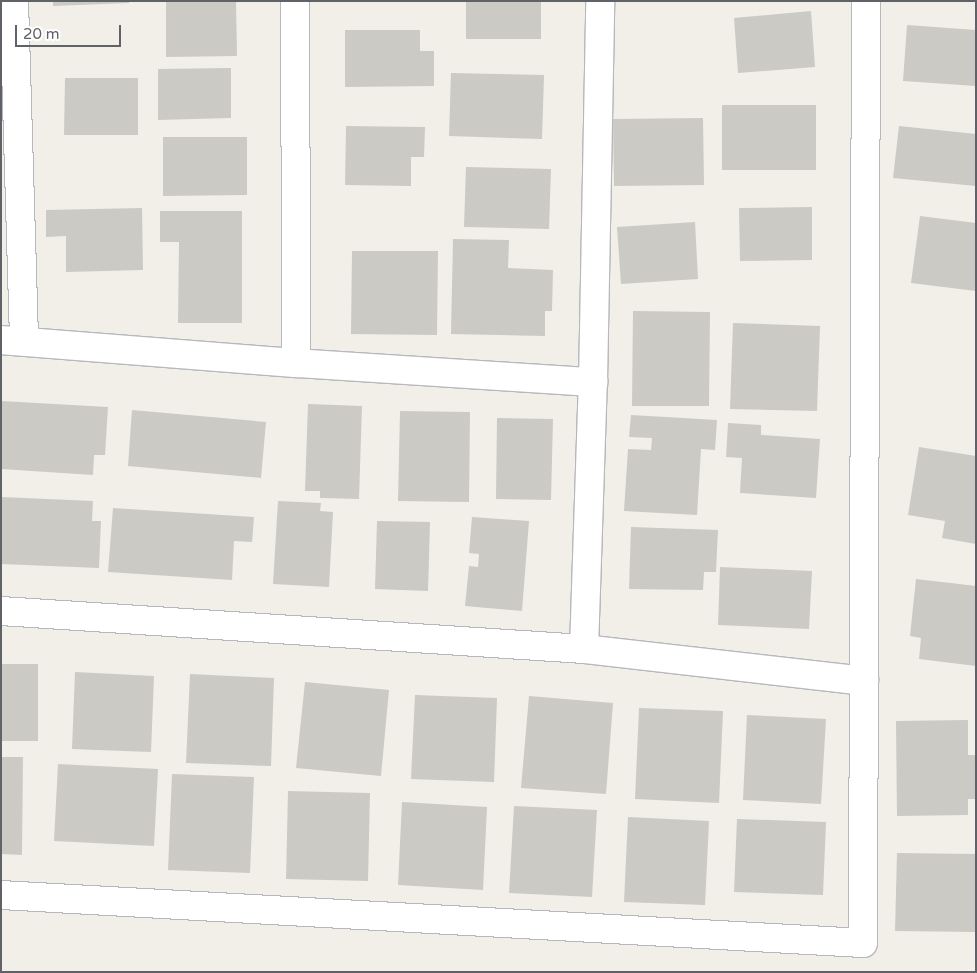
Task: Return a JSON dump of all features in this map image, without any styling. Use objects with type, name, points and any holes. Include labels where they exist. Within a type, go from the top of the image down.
[{"type":"street","points":[[14,1],[12,341],[296,363],[593,382]]},
{"type":"street","points":[[295,1],[296,363]]},
{"type":"street","points":[[584,649],[593,382],[600,1]]},
{"type":"street","points":[[1,895],[863,943],[866,1]]},
{"type":"street","points":[[1,611],[584,649],[864,681]]},
{"type":"building","points":[[53,1],[129,1],[129,3],[53,6]]},
{"type":"building","points":[[166,1],[236,1],[237,56],[166,57]]},
{"type":"building","points":[[466,1],[541,1],[541,39],[466,39]]},
{"type":"building","points":[[811,11],[815,67],[738,73],[734,18]]},
{"type":"building","points":[[907,25],[976,30],[976,86],[903,81]]},
{"type":"building","points":[[345,30],[420,30],[420,51],[434,51],[434,86],[345,87]]},
{"type":"building","points":[[231,68],[231,118],[158,120],[158,69]]},
{"type":"building","points":[[451,73],[544,75],[542,139],[449,136]]},
{"type":"building","points":[[65,78],[138,78],[138,135],[64,135]]},
{"type":"building","points":[[722,105],[816,105],[816,170],[722,170]]},
{"type":"building","points":[[703,118],[704,185],[614,186],[613,119]]},
{"type":"building","points":[[346,126],[425,127],[424,157],[411,157],[411,186],[345,185]]},
{"type":"building","points":[[899,126],[976,134],[976,186],[893,178]]},
{"type":"building","points":[[163,137],[247,137],[247,195],[163,196]]},
{"type":"building","points":[[466,167],[551,169],[549,229],[464,227]]},
{"type":"building","points":[[812,207],[812,260],[740,261],[739,208]]},
{"type":"building","points":[[142,208],[143,270],[66,272],[66,236],[46,237],[46,210]]},
{"type":"building","points":[[160,211],[242,211],[242,323],[178,323],[179,242],[160,242]]},
{"type":"building","points":[[920,216],[976,223],[976,291],[911,283]]},
{"type":"building","points":[[695,222],[698,279],[621,284],[617,227]]},
{"type":"building","points":[[453,239],[509,240],[508,268],[553,270],[552,311],[545,311],[545,336],[451,334]]},
{"type":"building","points":[[352,251],[438,251],[437,335],[351,334]]},
{"type":"building","points":[[633,311],[710,312],[709,406],[632,406]]},
{"type":"building","points":[[733,323],[820,326],[817,411],[730,409]]},
{"type":"building","points":[[1,401],[108,407],[105,455],[94,455],[93,475],[1,469]]},
{"type":"building","points":[[308,404],[362,406],[359,499],[320,498],[320,491],[305,491]]},
{"type":"building","points":[[132,410],[266,422],[261,478],[128,466]]},
{"type":"building","points":[[400,411],[470,412],[469,502],[398,501]]},
{"type":"building","points":[[631,415],[717,420],[715,450],[701,449],[697,515],[624,511],[628,449],[651,450],[652,438],[629,437]]},
{"type":"building","points":[[497,418],[553,419],[551,500],[496,499]]},
{"type":"building","points":[[728,423],[761,425],[761,435],[820,439],[816,498],[740,493],[742,458],[726,457]]},
{"type":"building","points":[[919,447],[976,456],[976,544],[942,538],[945,521],[908,515]]},
{"type":"building","points":[[1,497],[93,501],[92,521],[101,521],[99,568],[1,564]]},
{"type":"building","points":[[278,501],[321,503],[320,511],[333,512],[329,587],[273,584]]},
{"type":"building","points":[[113,508],[254,517],[252,542],[234,541],[232,580],[108,572]]},
{"type":"building","points":[[472,517],[529,521],[522,611],[465,606],[469,566],[478,567],[479,554],[469,553]]},
{"type":"building","points":[[377,521],[430,522],[428,591],[375,589]]},
{"type":"building","points":[[631,527],[718,530],[716,572],[704,572],[703,590],[629,589]]},
{"type":"building","points":[[720,567],[812,571],[809,629],[718,625]]},
{"type":"building","points":[[916,579],[976,586],[976,666],[919,659],[921,638],[910,636]]},
{"type":"building","points":[[1,664],[38,664],[38,741],[1,741]]},
{"type":"building","points":[[75,672],[154,676],[151,752],[72,749]]},
{"type":"building","points":[[190,674],[274,678],[271,766],[186,763]]},
{"type":"building","points":[[305,682],[389,690],[381,776],[296,768]]},
{"type":"building","points":[[415,695],[497,698],[494,782],[411,779]]},
{"type":"building","points":[[529,696],[613,703],[606,794],[521,788]]},
{"type":"building","points":[[639,708],[723,711],[719,803],[635,799]]},
{"type":"building","points":[[747,715],[826,719],[821,804],[743,800]]},
{"type":"building","points":[[968,720],[968,755],[976,755],[976,799],[968,799],[968,815],[897,816],[896,721]]},
{"type":"building","points":[[1,757],[23,757],[22,855],[1,854]]},
{"type":"building","points":[[58,764],[158,769],[154,846],[54,841]]},
{"type":"building","points":[[172,774],[254,777],[250,873],[168,870]]},
{"type":"building","points":[[288,791],[370,793],[368,881],[286,879]]},
{"type":"building","points":[[402,802],[487,807],[483,890],[398,885]]},
{"type":"building","points":[[514,806],[597,810],[592,897],[509,893]]},
{"type":"building","points":[[628,817],[709,821],[705,905],[624,902]]},
{"type":"building","points":[[737,819],[826,822],[823,895],[734,892]]},
{"type":"building","points":[[897,853],[976,854],[976,932],[895,931]]}]
